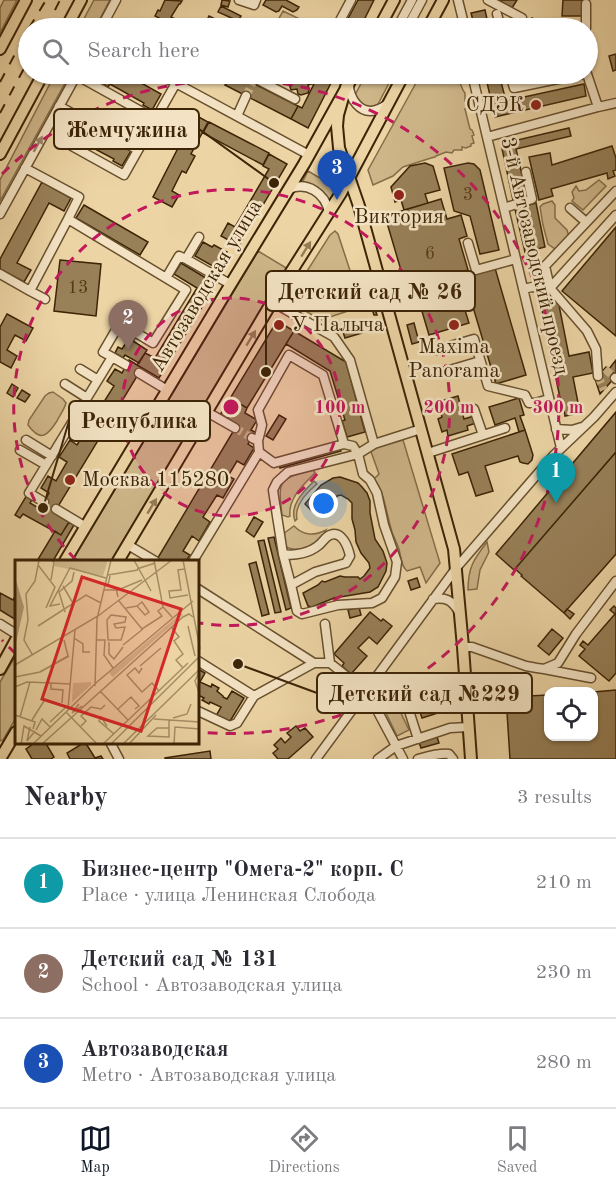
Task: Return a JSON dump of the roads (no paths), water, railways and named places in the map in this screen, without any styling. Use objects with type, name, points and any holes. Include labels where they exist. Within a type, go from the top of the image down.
[{"type":"main road","points":[[0,49],[26,0]]},
{"type":"main road","points":[[71,18],[81,0]]},
{"type":"main road","points":[[385,18],[394,0]]},
{"type":"main road","points":[[433,18],[443,0]]},
{"type":"main road","points":[[0,154],[38,84]]},
{"type":"main road","name":"Автозаводская улица","points":[[66,560],[289,189],[348,84]]},
{"type":"main road","points":[[349,84],[338,115],[339,148],[359,206],[454,549],[471,759]]},
{"type":"main road","points":[[119,560],[272,302],[350,177],[399,84]]},
{"type":"main road","points":[[0,669],[15,642]]},
{"type":"main road","points":[[0,759],[14,737]]},
{"type":"street","points":[[106,18],[116,0]]},
{"type":"street","points":[[239,0],[254,5],[255,0]]},
{"type":"street","points":[[341,18],[351,0]]},
{"type":"street","points":[[402,18],[412,0]]},
{"type":"street","points":[[412,18],[422,0]]},
{"type":"street","points":[[458,0],[462,18]]},
{"type":"street","points":[[488,0],[522,18]]},
{"type":"street","points":[[586,4],[586,18]]},
{"type":"street","points":[[497,14],[498,18]]},
{"type":"street","points":[[0,214],[71,84]]},
{"type":"street","points":[[94,84],[155,119]]},
{"type":"street","points":[[74,115],[61,140],[124,175],[175,84]]},
{"type":"street","points":[[178,84],[309,155]]},
{"type":"street","points":[[266,84],[295,99]]},
{"type":"street","points":[[350,84],[349,91],[354,101],[364,110],[378,110],[389,103]]},
{"type":"street","name":"3-й Автозаводский проезд","points":[[474,84],[561,448]]},
{"type":"street","points":[[513,84],[514,87],[530,84]]},
{"type":"street","points":[[590,84],[598,107]]},
{"type":"street","points":[[237,116],[246,96]]},
{"type":"street","points":[[487,137],[616,103]]},
{"type":"street","points":[[59,106],[138,150]]},
{"type":"street","points":[[25,168],[80,197],[30,291]]},
{"type":"street","points":[[504,208],[532,199],[526,172]]},
{"type":"street","points":[[289,189],[300,186],[313,189],[322,197],[329,212]]},
{"type":"street","points":[[601,372],[596,349],[587,331],[550,288],[545,266],[616,191]]},
{"type":"street","points":[[570,208],[586,222]]},
{"type":"street","points":[[550,288],[616,215]]},
{"type":"street","points":[[68,219],[186,290],[153,343],[120,323],[103,352],[126,365]]},
{"type":"street","points":[[186,260],[199,237]]},
{"type":"street","points":[[468,243],[476,270],[516,259]]},
{"type":"street","points":[[166,278],[179,256],[230,284]]},
{"type":"street","points":[[0,274],[45,299]]},
{"type":"street","points":[[523,289],[550,288]]},
{"type":"street","points":[[272,302],[334,337],[350,360],[374,444]]},
{"type":"street","points":[[436,350],[474,339],[488,386],[525,395],[529,403],[549,399]]},
{"type":"street","points":[[344,444],[323,375],[289,355],[258,410],[262,424],[255,439],[259,452],[274,463],[344,444],[353,446],[358,454],[363,474],[370,480],[377,493],[387,535],[397,562],[394,577],[382,598],[372,603],[338,605],[302,614],[297,611],[278,531],[273,490],[277,482],[288,472],[358,454],[374,444],[421,429]]},
{"type":"street","points":[[44,502],[29,493],[112,357]]},
{"type":"street","points":[[443,372],[480,360]]},
{"type":"street","points":[[80,369],[98,380]]},
{"type":"street","points":[[139,373],[167,390]]},
{"type":"street","points":[[65,384],[87,398]]},
{"type":"street","points":[[604,390],[608,402]]},
{"type":"street","points":[[316,759],[457,567],[553,456],[616,392]]},
{"type":"street","points":[[474,409],[483,435]]},
{"type":"street","points":[[207,412],[235,428]]},
{"type":"street","points":[[553,456],[556,429],[572,430],[585,426]]},
{"type":"street","points":[[428,453],[505,428]]},
{"type":"street","points":[[26,440],[52,456]]},
{"type":"street","points":[[20,450],[46,465]]},
{"type":"street","points":[[194,560],[259,452]]},
{"type":"street","points":[[56,510],[86,527]]},
{"type":"street","points":[[283,554],[297,555],[312,550],[331,534],[342,538],[350,556],[346,563],[315,572],[291,585]]},
{"type":"street","points":[[128,545],[153,560]]},
{"type":"street","points":[[544,669],[558,663],[576,634],[615,586]]},
{"type":"street","points":[[200,590],[314,663]]},
{"type":"street","points":[[433,598],[449,600],[461,615]]},
{"type":"street","points":[[0,624],[15,633]]},
{"type":"street","points":[[325,624],[330,663]]},
{"type":"street","points":[[463,647],[472,646],[526,666],[591,678]]},
{"type":"street","points":[[200,663],[255,696]]},
{"type":"street","points":[[200,712],[230,726],[237,723],[255,696],[314,663],[330,663],[365,691]]},
{"type":"street","points":[[404,695],[418,739]]},
{"type":"street","points":[[378,712],[403,759]]},
{"type":"street","points":[[378,759],[396,746],[450,728],[468,726]]},
{"type":"street","points":[[0,746],[14,737]]},
{"type":"street","points":[[111,744],[119,759]]},
{"type":"street","points":[[418,759],[443,753],[449,754],[453,759]]},
{"type":"tunnel","points":[[246,96],[252,84]]},
{"type":"tunnel","points":[[605,369],[615,378]]},
{"type":"tunnel","points":[[598,376],[604,390]]},
{"type":"tunnel","points":[[235,428],[252,438]]},
{"type":"railway","points":[[35,18],[46,0]]},
{"type":"railway","points":[[51,18],[60,0]]},
{"type":"railway","points":[[0,82],[18,49]]},
{"type":"railway","points":[[0,113],[18,80]]},
{"type":"place","name":"СДЭК","points":[[536,105]]},
{"type":"place","name":"Жемчужина","points":[[274,183]]},
{"type":"place","name":"Виктория","points":[[399,195]]},
{"type":"place","name":"Автозаводская","points":[[337,200]]},
{"type":"place","name":"У Палыча","points":[[279,325]]},
{"type":"place","name":"Maxima Panorama","points":[[454,325]]},
{"type":"place","name":"Детский сад № 131","points":[[128,350]]},
{"type":"place","name":"Детский сад № 26","points":[[266,372]]},
{"type":"place","name":"Москва 115280","points":[[70,480]]},
{"type":"place","name":"Бизнес-центр \"Омега-2\" корп. C","points":[[556,503]]},
{"type":"place","name":"Республика","points":[[43,508]]},
{"type":"place","name":"Детский сад №229","points":[[238,664]]}]
